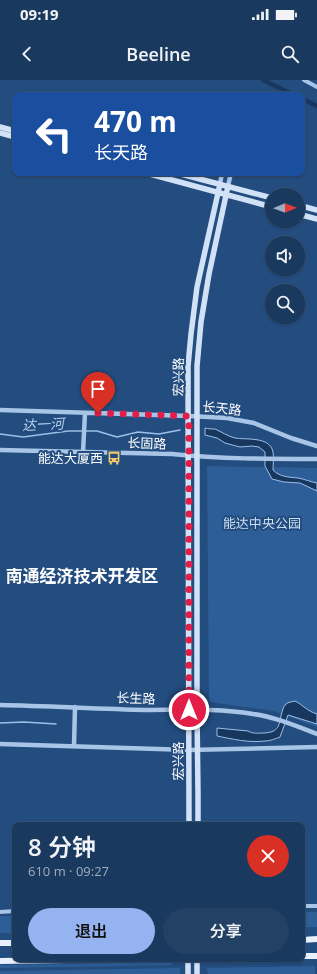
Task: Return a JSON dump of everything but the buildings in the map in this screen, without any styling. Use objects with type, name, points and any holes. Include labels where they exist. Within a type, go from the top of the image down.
[{"type":"main road","points":[[0,127],[12,130]]},
{"type":"main road","points":[[0,133],[12,136]]},
{"type":"main road","points":[[157,176],[265,205]]},
{"type":"main road","points":[[189,176],[265,196]]},
{"type":"main road","name":"宏兴路","points":[[189,822],[188,366],[197,287],[220,184]]},
{"type":"main road","name":"宏兴路","points":[[198,822],[197,366],[209,274],[228,186]]},
{"type":"main road","points":[[305,207],[317,210]]},
{"type":"main road","points":[[305,216],[317,219]]},
{"type":"main road","points":[[305,940],[317,939]]},
{"type":"main road","points":[[0,943],[12,943]]},
{"type":"main road","points":[[305,956],[317,956]]},
{"type":"main road","points":[[0,961],[12,961]]},
{"type":"main road","points":[[188,962],[188,974]]},
{"type":"main road","points":[[197,962],[197,974]]},
{"type":"street","points":[[304,80],[316,86],[317,80]]},
{"type":"street","name":"宏兴路","points":[[220,184],[221,176]]},
{"type":"street","name":"宏兴路","points":[[228,186],[230,176]]},
{"type":"street","name":"长天路","points":[[0,410],[227,418],[254,423],[291,438],[317,446]]},
{"type":"street","points":[[83,452],[85,413]]},
{"type":"street","name":"长固路","points":[[0,450],[172,454],[264,459],[317,459]]},
{"type":"street","name":"长生路","points":[[0,705],[144,710],[197,710],[248,713],[279,720],[317,734]]},
{"type":"street","points":[[74,746],[75,707]]},
{"type":"street","points":[[0,744],[189,750],[317,747]]},
{"type":"street","points":[[305,906],[317,906]]},
{"type":"street","points":[[0,912],[12,911]]},
{"type":"green space","name":"能达中央公园","points":[[207,466],[317,468],[317,727],[274,711],[209,702]]},
{"type":"green space","points":[[305,912],[317,912],[317,927],[305,927]]},
{"type":"green space","points":[[0,916],[12,916],[12,933],[0,933]]},
{"type":"green space","points":[[172,962],[172,965],[0,968],[0,965]]},
{"type":"green space","points":[[315,966],[315,974],[208,974],[207,968]]},
{"type":"green space","points":[[180,968],[180,974],[0,974],[0,971]]},
{"type":"shaded area","points":[[205,428],[215,429],[235,438],[257,440],[267,443],[273,452],[273,470],[284,476],[300,478],[317,483],[317,491],[300,483],[284,482],[272,479],[265,466],[265,452],[259,447],[240,447],[225,443],[217,438],[205,435]]},
{"type":"shaded area","points":[[295,701],[317,714],[317,724],[288,715],[280,737],[272,740],[247,741],[217,736],[217,728],[248,731],[252,733],[274,731],[277,729],[286,704]]},
{"type":"waterway","points":[[263,80],[288,92]]},
{"type":"waterway","points":[[305,100],[317,106]]},
{"type":"waterway","name":"达一河","points":[[0,434],[23,437],[68,431],[97,431],[117,437],[138,432],[159,434],[180,430]]},
{"type":"waterway","points":[[0,723],[24,722],[56,724]]},
{"type":"place","name":"能达大厦西","points":[[114,458]]},
{"type":"district","name":"南通经济技术开发区","points":[[82,575]]},
{"type":"route","points":[[98,413],[189,416],[189,710]]}]
